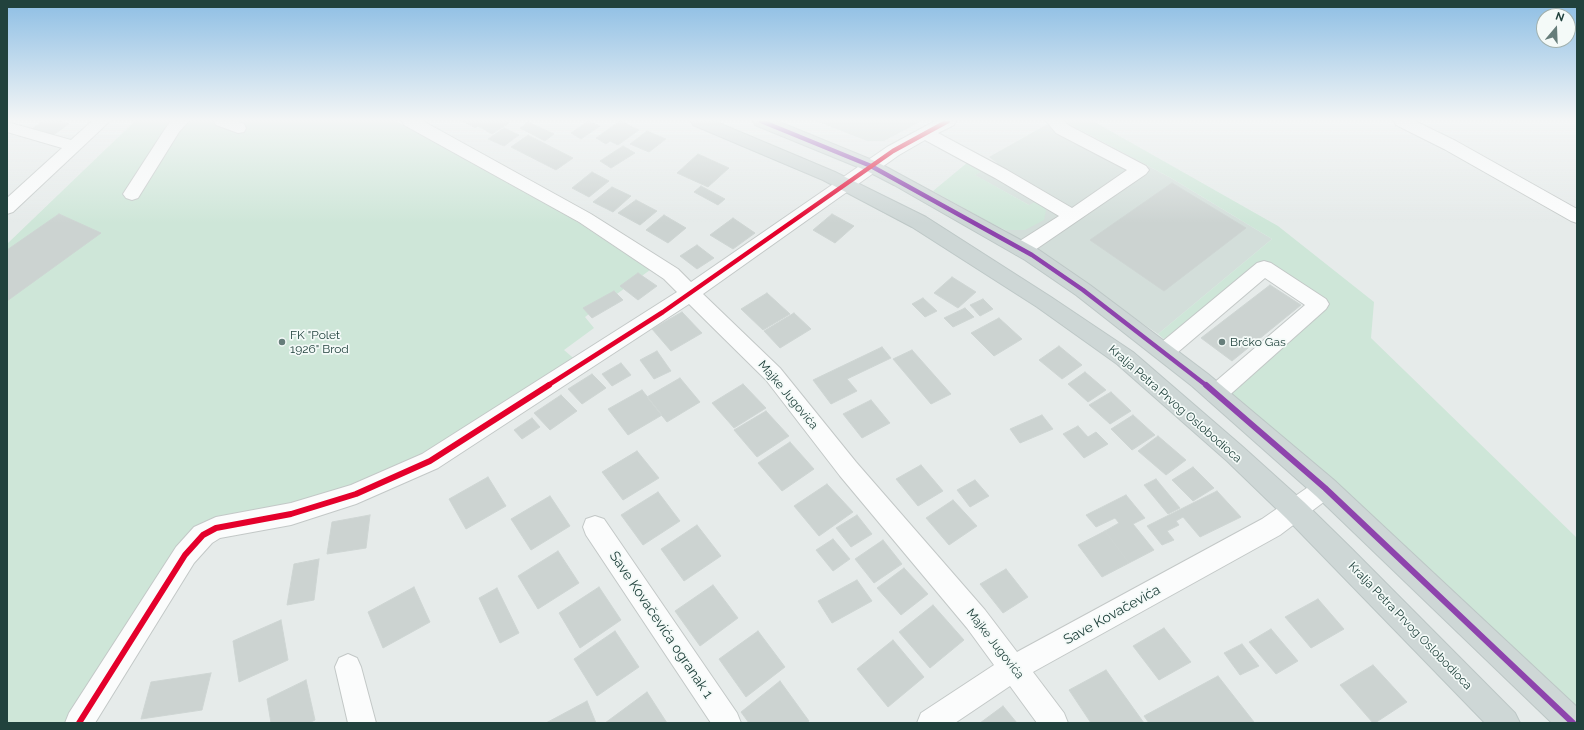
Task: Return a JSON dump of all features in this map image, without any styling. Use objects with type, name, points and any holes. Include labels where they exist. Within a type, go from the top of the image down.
[{"type":"main road","name":"Kralja Petra Prvog Oslobodioca","points":[[780,155],[846,184],[919,222],[1044,302],[1125,358],[1295,510],[1505,723]]},
{"type":"main road","points":[[844,155],[871,166],[1022,249],[1083,290],[1164,352],[1216,394],[1325,488],[1573,723]]},
{"type":"street","points":[[7,208],[64,155]]},
{"type":"street","points":[[132,194],[157,155]]},
{"type":"street","name":"Majke Jugovića","points":[[471,155],[585,218],[671,274],[772,374],[848,469],[976,620],[1014,668],[1054,723]]},
{"type":"street","points":[[79,723],[185,555],[203,535],[216,528],[291,514],[356,494],[430,461],[520,405],[690,293],[887,155]]},
{"type":"street","points":[[965,155],[1072,216]]},
{"type":"street","points":[[1022,249],[1140,170],[1112,155]]},
{"type":"street","points":[[1466,155],[1577,216]]},
{"type":"street","points":[[1164,352],[1264,268],[1319,304],[1216,394]]},
{"type":"street","name":"Save Kovačevića","points":[[931,723],[1014,668],[1271,527],[1325,488]]},
{"type":"street","name":"Save Kovačevića ogranak 1","points":[[595,527],[727,723]]},
{"type":"street","points":[[348,667],[362,723]]},
{"type":"shaded area","points":[[992,155],[1128,155],[1171,178],[1272,239],[1158,334],[1005,230],[1025,230],[1029,205],[974,175],[997,163],[989,157]]},
{"type":"green space","name":"FK \"Polet 1926\" Brod","points":[[100,155],[458,155],[570,217],[650,270],[585,317],[594,328],[564,350],[578,362],[410,465],[307,504],[219,520],[67,723],[7,723],[7,244]]},
{"type":"green space","points":[[1128,155],[1153,155],[1278,226],[1374,302],[1371,338],[1577,538],[1577,713],[1230,397],[1225,387],[1319,305],[1264,268],[1171,345],[1158,334],[1272,239],[1171,178]]},
{"type":"green space","points":[[968,162],[984,170],[975,175],[1029,205],[1037,201],[1046,210],[1044,220],[1025,230],[1005,230],[933,191]]},
{"type":"building","points":[[527,155],[567,155],[573,158],[556,170]]},
{"type":"building","points":[[609,155],[632,155],[611,168],[600,161]]},
{"type":"building","points":[[697,155],[700,155],[729,168],[708,187],[677,173]]},
{"type":"building","points":[[592,172],[609,181],[589,197],[572,188]]},
{"type":"building","points":[[1172,183],[1246,228],[1164,291],[1090,240]]},
{"type":"building","points":[[701,186],[725,199],[718,205],[694,192]]},
{"type":"building","points":[[612,187],[631,196],[613,212],[593,202]]},
{"type":"building","points":[[636,200],[657,211],[640,225],[618,213]]},
{"type":"building","points":[[59,214],[101,233],[7,301],[7,250]]},
{"type":"building","points":[[832,214],[854,226],[835,243],[813,230]]},
{"type":"building","points":[[664,215],[686,228],[668,243],[646,230]]},
{"type":"building","points":[[733,218],[755,233],[733,249],[710,235]]},
{"type":"building","points":[[697,245],[714,258],[697,269],[680,256]]},
{"type":"building","points":[[638,273],[657,286],[638,300],[620,286]]},
{"type":"building","points":[[952,277],[976,292],[958,308],[934,293]]},
{"type":"building","points":[[1270,285],[1301,305],[1232,361],[1201,338]]},
{"type":"building","points":[[614,291],[623,300],[592,318],[583,308]]},
{"type":"building","points":[[767,293],[790,314],[763,330],[741,309]]},
{"type":"building","points":[[923,298],[937,311],[925,317],[912,304]]},
{"type":"building","points":[[983,299],[993,309],[980,316],[970,305]]},
{"type":"building","points":[[965,308],[974,317],[953,327],[944,318]]},
{"type":"building","points":[[682,312],[702,333],[671,351],[652,329]]},
{"type":"building","points":[[794,313],[811,329],[780,348],[764,331]]},
{"type":"building","points":[[999,318],[1022,339],[994,356],[971,333]]},
{"type":"building","points":[[1059,346],[1082,365],[1062,379],[1039,360]]},
{"type":"building","points":[[882,347],[891,358],[847,379],[857,391],[831,404],[813,380]]},
{"type":"building","points":[[912,350],[951,394],[931,404],[893,359]]},
{"type":"building","points":[[657,351],[671,371],[654,379],[640,360]]},
{"type":"building","points":[[621,363],[631,375],[612,386],[602,374]]},
{"type":"building","points":[[1085,372],[1106,390],[1088,402],[1068,384]]},
{"type":"building","points":[[592,374],[606,388],[582,404],[568,389]]},
{"type":"building","points":[[680,378],[700,402],[667,422],[647,397]]},
{"type":"building","points":[[743,384],[766,408],[734,428],[712,403]]},
{"type":"building","points":[[642,390],[662,415],[628,435],[608,409]]},
{"type":"building","points":[[1111,392],[1131,411],[1110,424],[1089,405]]},
{"type":"building","points":[[561,395],[577,411],[550,430],[534,413]]},
{"type":"building","points":[[871,400],[890,423],[862,438],[843,414]]},
{"type":"building","points":[[766,411],[789,436],[757,457],[734,430]]},
{"type":"building","points":[[1042,415],[1053,429],[1020,443],[1010,429]]},
{"type":"building","points":[[1133,415],[1155,435],[1132,450],[1111,429]]},
{"type":"building","points":[[532,418],[540,427],[522,439],[514,430]]},
{"type":"building","points":[[1078,426],[1088,437],[1096,432],[1108,444],[1084,458],[1063,434]]},
{"type":"building","points":[[1158,436],[1186,460],[1166,475],[1138,451]]},
{"type":"building","points":[[790,442],[814,469],[782,491],[758,463]]},
{"type":"building","points":[[637,451],[659,478],[623,500],[602,472]]},
{"type":"building","points":[[921,465],[943,491],[918,506],[896,479]]},
{"type":"building","points":[[1193,467],[1214,488],[1193,501],[1172,480]]},
{"type":"building","points":[[488,477],[506,506],[466,529],[449,499]]},
{"type":"building","points":[[1156,479],[1180,508],[1168,514],[1144,485]]},
{"type":"building","points":[[975,480],[989,496],[970,507],[957,490]]},
{"type":"building","points":[[827,484],[853,512],[819,536],[794,506]]},
{"type":"building","points":[[1217,491],[1241,517],[1200,537],[1183,517],[1176,521],[1179,525],[1167,531],[1174,540],[1162,545],[1147,526]]},
{"type":"building","points":[[658,492],[680,521],[643,545],[621,515]]},
{"type":"building","points":[[1126,495],[1145,518],[1133,524],[1154,550],[1129,563],[1105,531],[1119,523],[1115,518],[1096,527],[1086,515]]},
{"type":"building","points":[[550,496],[570,526],[531,550],[511,519]]},
{"type":"building","points":[[953,500],[977,526],[949,545],[926,518]]},
{"type":"building","points":[[370,515],[366,548],[327,554],[332,522]]},
{"type":"building","points":[[857,515],[872,534],[851,547],[836,528]]},
{"type":"building","points":[[697,525],[721,556],[684,581],[661,549]]},
{"type":"building","points":[[1105,531],[1129,563],[1102,577],[1078,545]]},
{"type":"building","points":[[833,539],[850,559],[833,571],[816,550]]},
{"type":"building","points":[[883,540],[902,564],[874,583],[855,559]]},
{"type":"building","points":[[558,551],[579,583],[538,609],[518,576]]},
{"type":"building","points":[[319,559],[314,600],[287,605],[294,564]]},
{"type":"building","points":[[904,568],[928,594],[901,615],[877,588]]},
{"type":"building","points":[[1006,569],[1028,597],[1003,613],[980,584]]},
{"type":"building","points":[[857,580],[872,601],[832,623],[818,601]]},
{"type":"building","points":[[713,585],[738,618],[700,646],[675,611]]},
{"type":"building","points":[[414,587],[430,622],[383,648],[368,612]]},
{"type":"building","points":[[599,587],[621,620],[580,648],[559,613]]},
{"type":"building","points":[[497,588],[519,633],[500,643],[479,598]]},
{"type":"building","points":[[1318,599],[1344,629],[1311,648],[1285,617]]},
{"type":"building","points":[[933,605],[964,640],[930,668],[899,632]]},
{"type":"building","points":[[281,620],[288,660],[239,682],[233,641]]},
{"type":"building","points":[[1164,628],[1191,662],[1159,680],[1133,646]]},
{"type":"building","points":[[1271,629],[1298,661],[1276,674],[1249,642]]},
{"type":"building","points":[[615,631],[639,667],[597,696],[574,659]]},
{"type":"building","points":[[758,631],[785,667],[746,697],[719,659]]},
{"type":"building","points":[[893,640],[924,677],[888,707],[857,669]]},
{"type":"building","points":[[1242,644],[1259,666],[1240,675],[1224,653]]},
{"type":"building","points":[[1373,665],[1407,702],[1375,723],[1373,723],[1340,685]]},
{"type":"building","points":[[1106,670],[1144,723],[1091,723],[1069,690]]},
{"type":"building","points":[[211,673],[202,710],[141,719],[151,682]]},
{"type":"building","points":[[1218,676],[1254,722],[1149,723],[1144,716]]},
{"type":"building","points":[[306,680],[315,720],[309,723],[271,723],[267,699]]},
{"type":"building","points":[[780,681],[809,721],[806,723],[749,723],[741,712]]},
{"type":"building","points":[[647,692],[667,723],[605,723]]},
{"type":"building","points":[[587,701],[596,723],[546,723]]},
{"type":"building","points":[[1003,706],[1017,723],[980,723]]},
{"type":"transit line","points":[[844,155],[871,166],[900,181],[1032,255],[1083,290],[1200,380],[1325,488],[1573,723]]},
{"type":"transit line","points":[[79,723],[185,555],[203,535],[216,528],[291,514],[356,494],[430,461],[663,312],[887,155]]},
{"type":"place","name":"FK \"Polet 1926\" Brod","points":[[282,342]]},
{"type":"place","name":"Brčko Gas","points":[[1222,342]]}]
